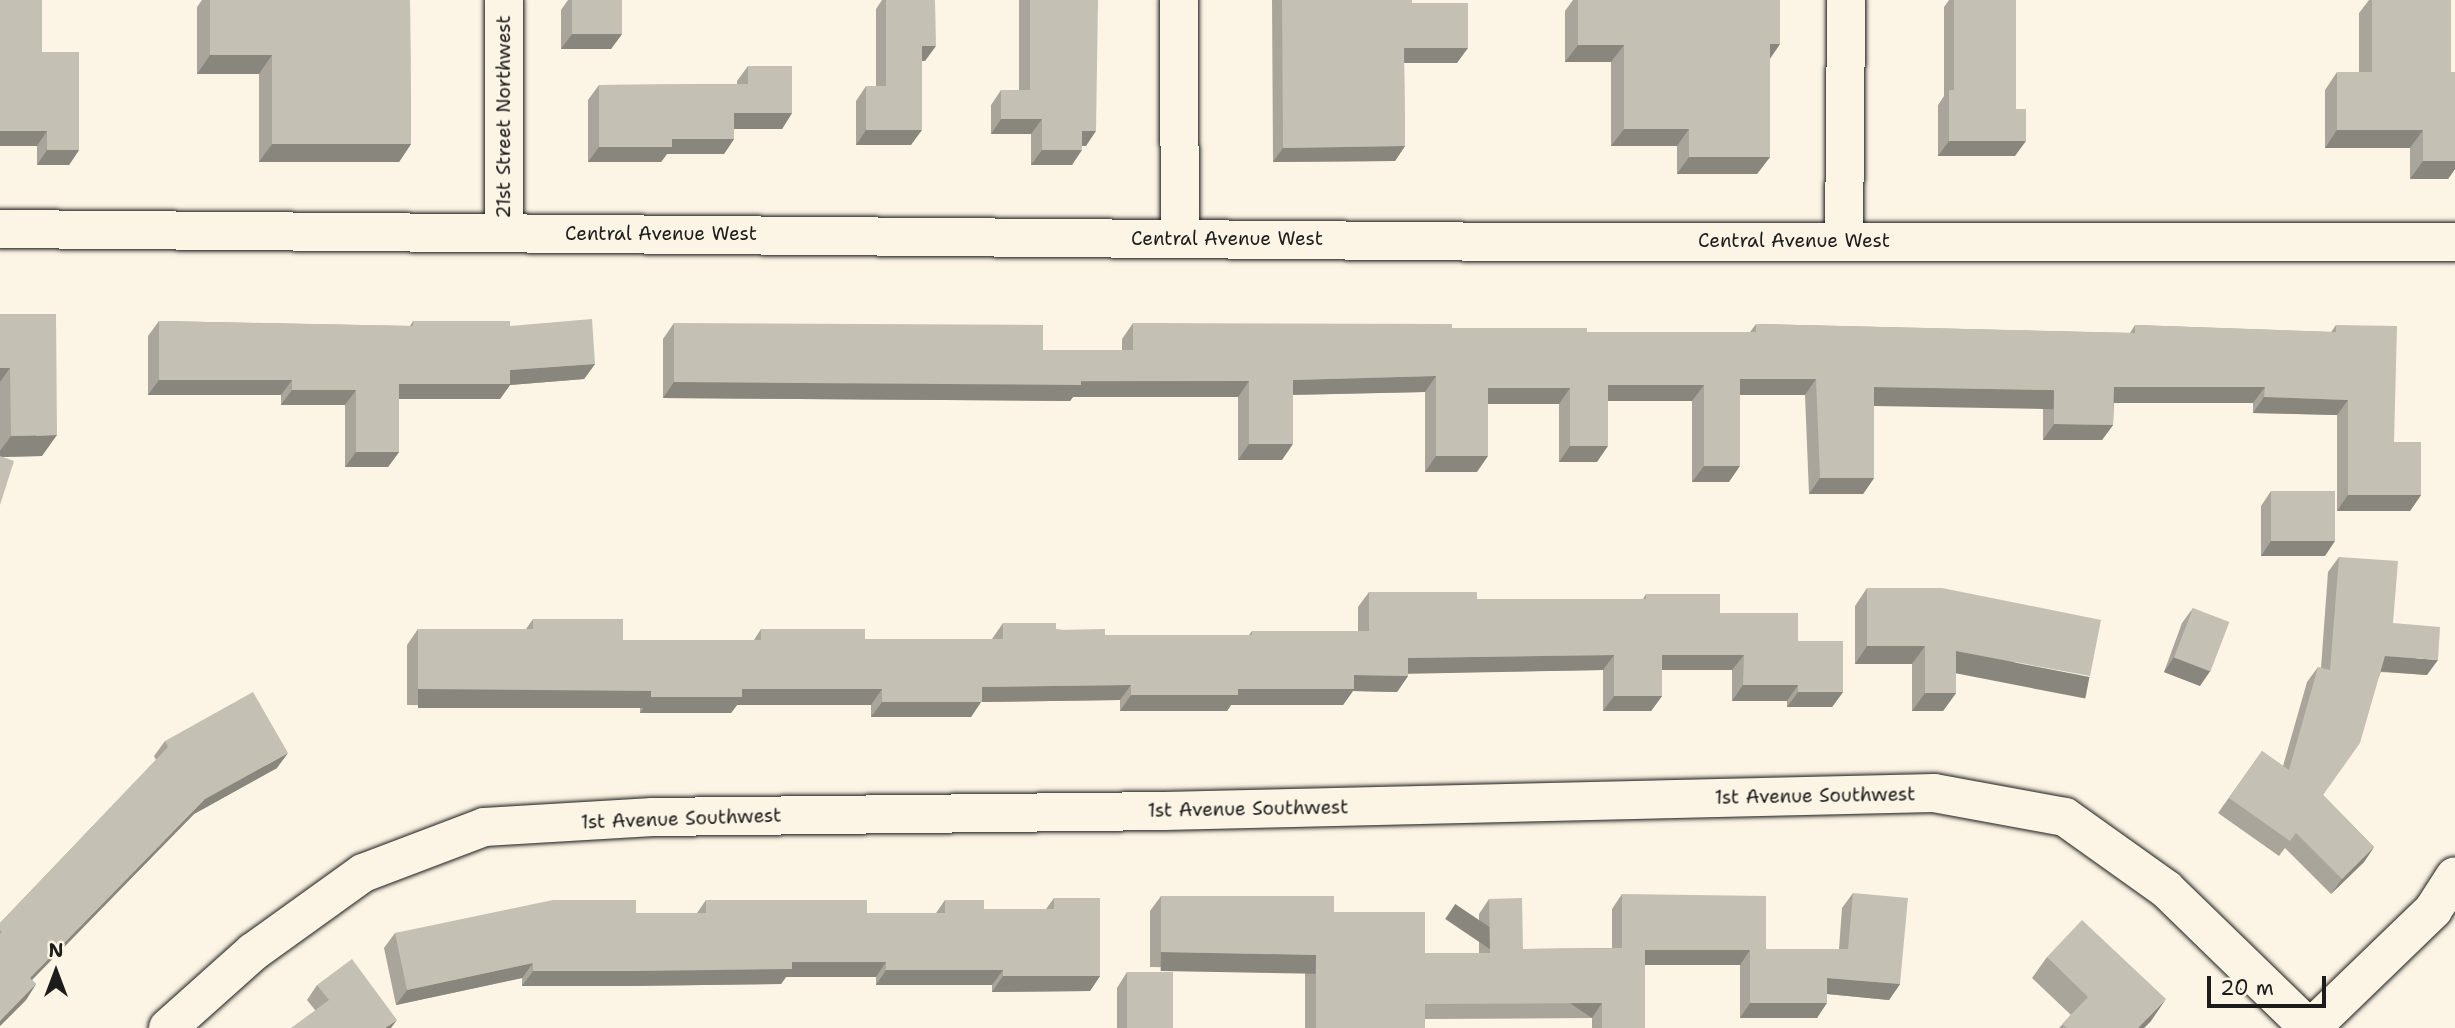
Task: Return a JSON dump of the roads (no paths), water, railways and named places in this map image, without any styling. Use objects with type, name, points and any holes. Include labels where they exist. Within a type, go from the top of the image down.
[{"type":"street","name":"21st Street Northwest","points":[[503,233],[504,0]]},
{"type":"street","points":[[1179,0],[1180,239]]},
{"type":"street","points":[[1844,241],[1846,0]]},
{"type":"street","name":"Central Avenue West","points":[[0,229],[1180,239],[2455,242]]},
{"type":"street","name":"1st Avenue Southwest","points":[[168,1028],[253,952],[363,873],[484,827],[653,817],[1164,811],[1934,793],[2066,817],[2166,889],[2310,1028]]},
{"type":"street","points":[[2310,1028],[2433,910],[2455,876]]}]
